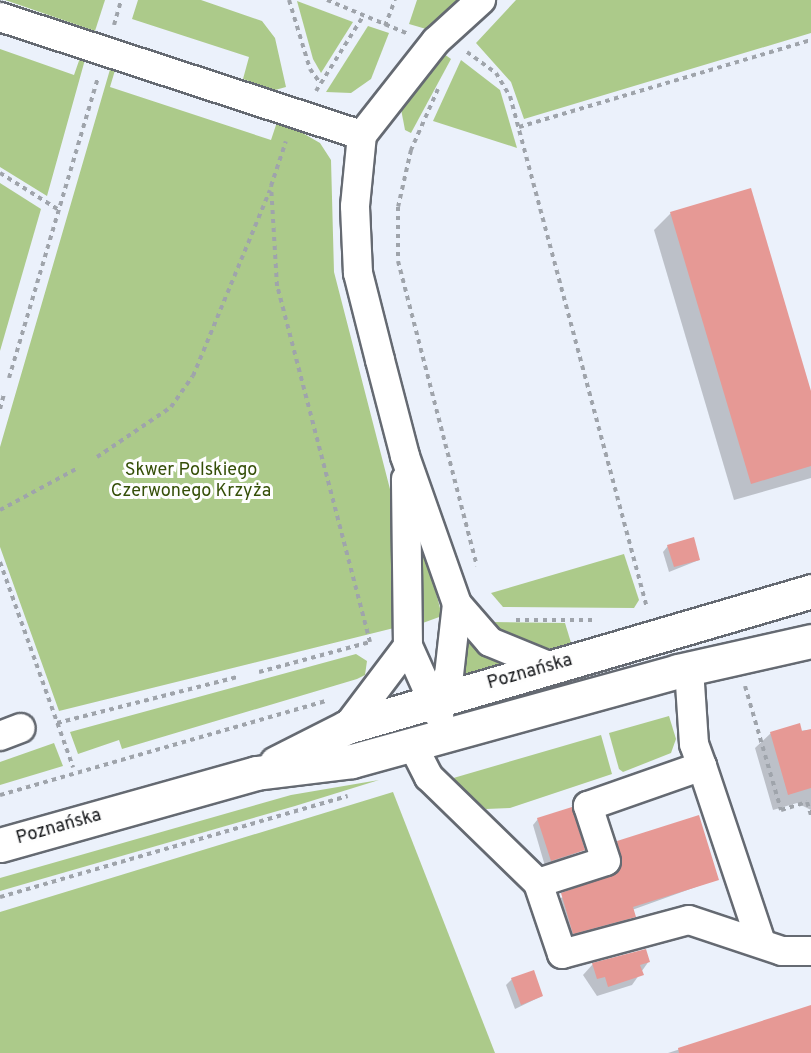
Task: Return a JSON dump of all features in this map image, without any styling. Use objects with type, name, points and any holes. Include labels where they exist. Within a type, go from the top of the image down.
[{"type":"main road","name":"Poznańska","points":[[256,773],[347,727],[811,591]]},
{"type":"main road","name":"Poznańska","points":[[0,845],[256,773],[352,761],[413,746],[688,668],[811,641]]},
{"type":"lane","points":[[481,0],[446,50],[362,135],[355,206],[358,273],[405,456],[457,604],[490,642],[551,667]]},
{"type":"lane","points":[[0,16],[303,111],[362,135]]},
{"type":"lane","points":[[405,456],[408,646],[436,700],[445,737]]},
{"type":"lane","points":[[436,700],[449,675],[457,604]]},
{"type":"lane","points":[[347,727],[408,646]]},
{"type":"lane","points":[[688,668],[694,744],[761,942]]},
{"type":"lane","points":[[413,746],[429,777],[538,883],[562,954],[675,920],[761,942],[782,951],[811,951]]},
{"type":"lane","points":[[538,883],[606,861],[588,806],[702,766]]},
{"type":"path","points":[[9,378],[121,0]]},
{"type":"path","points":[[289,0],[310,69],[320,83]]},
{"type":"path","points":[[327,0],[362,18],[446,50],[464,50],[496,74],[510,96],[647,609]]},
{"type":"path","points":[[385,26],[395,0]]},
{"type":"path","points":[[97,457],[171,407],[193,376],[303,111],[362,18]]},
{"type":"path","points":[[518,127],[811,39]]},
{"type":"path","points":[[464,50],[470,42]]},
{"type":"path","points":[[446,50],[464,50]]},
{"type":"path","points":[[440,84],[411,150],[398,207],[398,261],[479,572]]},
{"type":"path","points":[[0,174],[59,210]]},
{"type":"path","points":[[259,672],[370,642],[277,286],[271,186]]},
{"type":"path","points":[[0,409],[4,394]]},
{"type":"path","points":[[0,510],[78,468]]},
{"type":"path","points":[[0,562],[73,767]]},
{"type":"path","points":[[57,723],[238,676]]},
{"type":"path","points":[[744,682],[781,810],[807,802],[811,815]]},
{"type":"path","points":[[0,795],[329,699]]},
{"type":"path","points":[[0,897],[355,794]]},
{"type":"green space","points":[[5,0],[105,0],[95,31]]},
{"type":"green space","points":[[138,0],[201,0],[262,21],[275,38],[286,87],[275,90],[243,79],[249,57],[132,19]]},
{"type":"green space","points":[[417,0],[467,0],[433,31],[409,24]]},
{"type":"green space","points":[[516,0],[811,0],[811,33],[524,119],[511,82],[476,43]]},
{"type":"green space","points":[[297,1],[353,22],[321,73],[313,59]]},
{"type":"green space","points":[[368,26],[389,33],[371,79],[351,93],[326,92]]},
{"type":"green space","points":[[0,49],[74,75],[81,55],[86,56],[47,196],[0,167]]},
{"type":"green space","points":[[440,51],[451,59],[411,133],[405,130],[401,109]]},
{"type":"green space","points":[[461,60],[500,90],[517,148],[433,121]]},
{"type":"green space","name":"Skwer Polskiego Czerwonego Krzyża","points":[[111,66],[116,67],[110,87],[271,140],[278,119],[320,143],[331,160],[334,272],[391,493],[398,627],[59,711],[0,547],[0,447]]},
{"type":"green space","points":[[0,183],[41,209],[0,351]]},
{"type":"green space","points":[[419,526],[442,616],[420,624]]},
{"type":"green space","points":[[624,554],[639,600],[634,608],[503,607],[491,593]]},
{"type":"green space","points":[[490,622],[565,623],[572,646],[543,649],[501,635]]},
{"type":"green space","points":[[466,631],[508,664],[462,675]]},
{"type":"green space","points":[[356,654],[367,661],[365,675],[357,679],[122,749],[119,740],[78,754],[70,732]]},
{"type":"green space","points":[[669,716],[676,739],[671,753],[623,772],[619,769],[609,733]]},
{"type":"green space","points":[[601,735],[612,774],[510,808],[486,809],[450,779]]},
{"type":"green space","points":[[54,743],[63,766],[0,785],[0,762]]},
{"type":"green space","points":[[379,780],[0,891],[0,878],[291,795]]},
{"type":"green space","points":[[393,792],[495,1053],[0,1053],[0,912]]},
{"type":"building","points":[[751,188],[811,391],[811,466],[751,484],[670,212]]},
{"type":"building","points":[[694,537],[700,560],[674,567],[667,545]]},
{"type":"building","points":[[800,723],[802,731],[811,729],[811,788],[788,795],[770,732]]},
{"type":"building","points":[[572,807],[585,850],[551,861],[537,818]]},
{"type":"building","points":[[699,815],[719,880],[633,907],[636,917],[573,934],[561,893],[618,872],[622,864],[617,841]]},
{"type":"building","points":[[646,949],[650,962],[640,965],[644,975],[608,987],[605,977],[597,979],[592,963]]},
{"type":"building","points":[[534,970],[543,996],[521,1005],[511,978]]},
{"type":"building","points":[[811,1005],[811,1053],[679,1053],[678,1048]]}]
